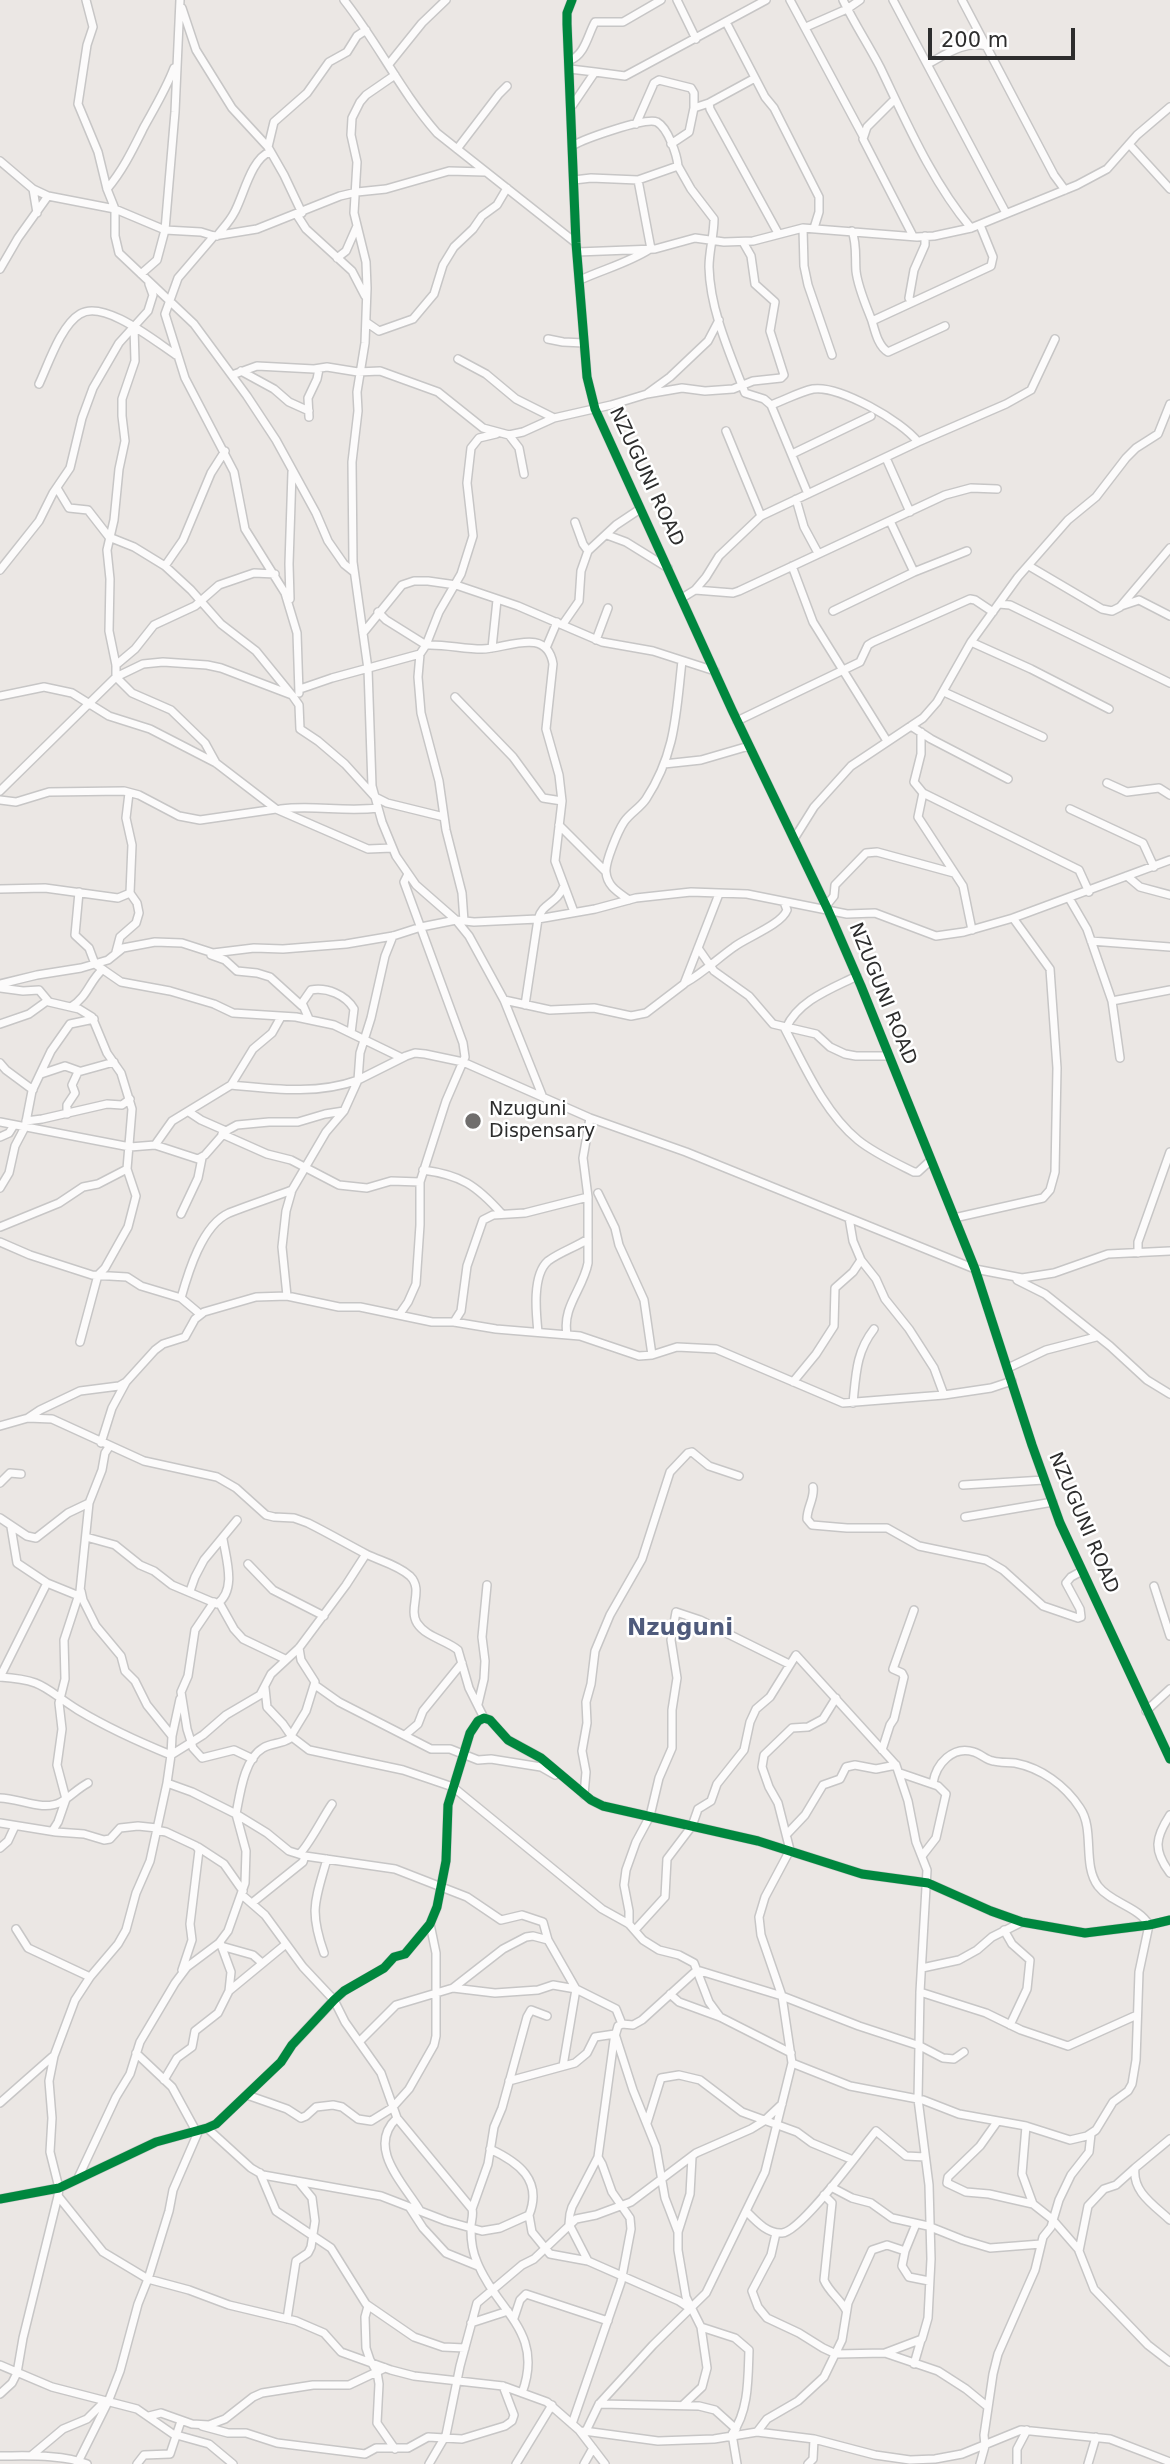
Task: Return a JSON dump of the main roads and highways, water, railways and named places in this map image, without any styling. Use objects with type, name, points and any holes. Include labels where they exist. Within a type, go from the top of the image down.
[{"type":"place","name":"Nzuguni Dispensary","points":[[473,1121]]},
{"type":"district","name":"Nzuguni","points":[[680,1629]]}]
